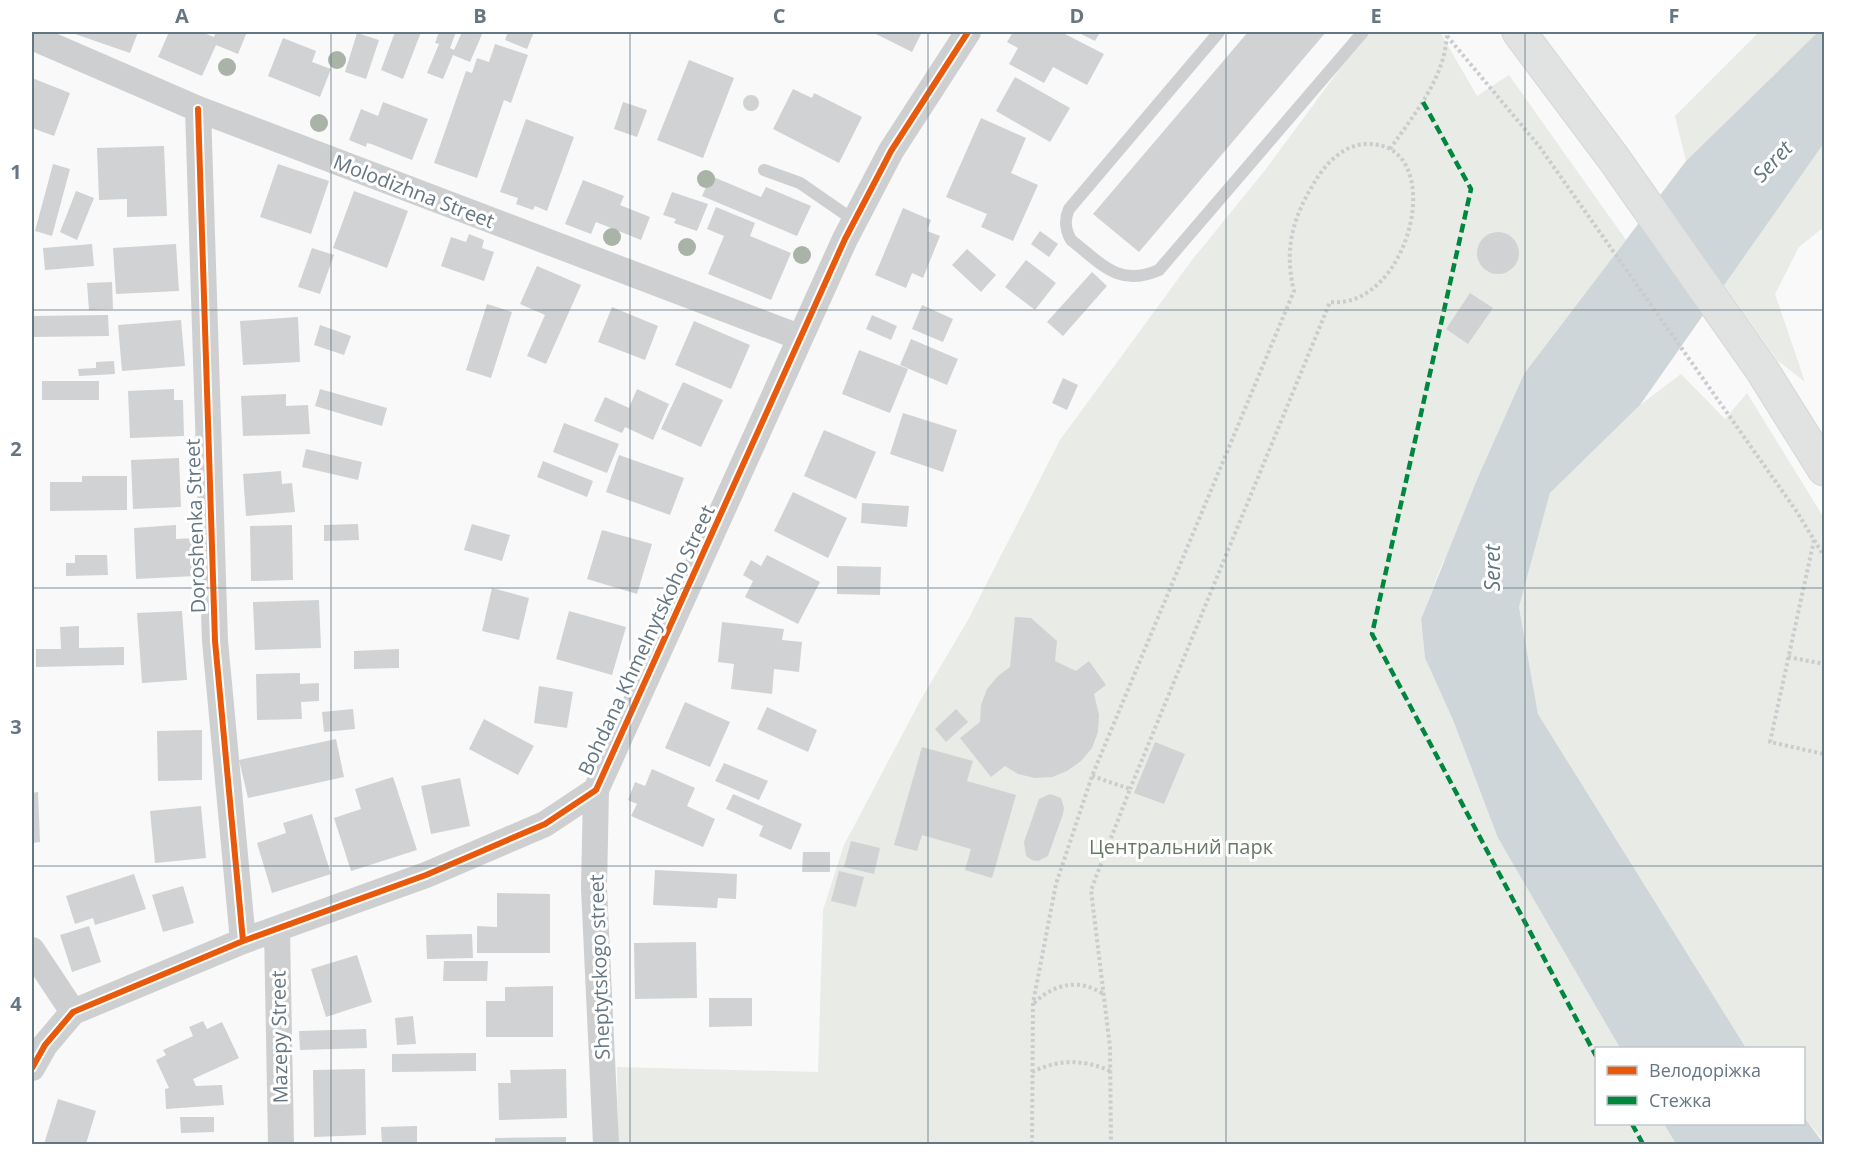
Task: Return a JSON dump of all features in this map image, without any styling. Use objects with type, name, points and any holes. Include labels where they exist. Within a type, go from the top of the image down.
[{"type":"main road","points":[[1520,32],[1614,159],[1762,370],[1824,469]]},
{"type":"street","name":"Bohdana Khmelnytskoho Street","points":[[32,1068],[45,1045],[74,1012],[243,940],[426,875],[545,824],[596,790],[784,378],[799,337],[855,221],[891,151],[968,32]]},
{"type":"street","name":"Molodizhna Street","points":[[32,38],[198,109],[799,337]]},
{"type":"street","name":"Doroshenka Street","points":[[198,109],[215,641],[243,940]]},
{"type":"street","name":"Sheptytskogo street","points":[[596,790],[594,888],[606,1144]]},
{"type":"street","name":"Mazepy Street","points":[[276,930],[281,1144]]},
{"type":"street","points":[[32,950],[74,1012]]},
{"type":"lane","points":[[1220,32],[1069,209],[1066,216],[1067,232],[1071,240],[1116,275],[1138,277],[1159,270],[1363,32]]},
{"type":"lane","points":[[764,170],[800,183],[855,221]]},
{"type":"path","points":[[1390,149],[1429,92],[1444,61],[1447,34]]},
{"type":"path","points":[[1447,34],[1539,146],[1724,408],[1824,556]]},
{"type":"path","points":[[1032,1144],[1033,1003],[1056,884],[1092,776],[1294,291],[1288,252],[1290,235],[1301,204],[1319,174],[1340,153],[1355,144],[1375,144],[1390,149],[1405,167],[1413,187],[1413,216],[1405,244],[1392,267],[1375,287],[1350,302],[1330,302],[1130,789],[1091,890],[1106,996],[1111,1144]]},
{"type":"path","points":[[1814,539],[1770,742],[1824,754]]},
{"type":"path","points":[[1788,657],[1824,664]]},
{"type":"path","points":[[1092,776],[1130,789]]},
{"type":"path","points":[[1033,1003],[1050,989],[1072,983],[1096,989],[1106,996]]},
{"type":"path","points":[[1032,1072],[1058,1062],[1072,1061],[1110,1071]]},
{"type":"green space","name":"Центральний парк","points":[[1367,32],[1440,32],[1477,96],[1509,75],[1626,240],[1614,255],[1442,564],[1421,619],[1425,658],[1453,720],[1498,838],[1619,1047],[1595,1047],[1595,1125],[1665,1125],[1676,1144],[618,1144],[617,1067],[818,1072],[823,910],[844,845],[920,701],[968,620],[1060,440],[1192,260],[1266,169]]},
{"type":"green space","points":[[1759,32],[1818,32],[1686,161],[1675,116]]},
{"type":"green space","points":[[1824,143],[1824,227],[1799,247],[1775,294],[1805,382],[1777,360],[1724,285]]},
{"type":"green space","points":[[1681,374],[1725,419],[1747,393],[1824,518],[1824,1141],[1805,1118],[1805,1047],[1745,1047],[1538,714],[1519,607],[1550,493],[1640,405]]},
{"type":"water","name":"Seret","points":[[1818,32],[1824,32],[1824,143],[1640,405],[1550,493],[1519,607],[1538,714],[1745,1047],[1619,1047],[1498,838],[1453,720],[1425,658],[1421,619],[1479,475],[1524,374],[1686,161]]},
{"type":"water","points":[[1805,1118],[1824,1144],[1676,1144],[1665,1125],[1805,1125]]},
{"type":"building","points":[[76,32],[138,32],[130,53],[75,34]]},
{"type":"building","points":[[169,32],[201,32],[214,37],[216,32],[247,32],[238,54],[216,45],[202,76],[158,57]]},
{"type":"building","points":[[395,32],[421,32],[403,79],[381,70]]},
{"type":"building","points":[[439,32],[456,32],[450,48],[454,50],[462,32],[483,32],[470,62],[453,55],[443,79],[427,73],[439,44],[435,43]]},
{"type":"building","points":[[508,32],[534,32],[527,49],[505,40]]},
{"type":"building","points":[[872,32],[922,32],[912,52]]},
{"type":"building","points":[[1013,32],[1061,32],[1104,54],[1087,85],[1053,67],[1044,83],[1009,64],[1018,48],[1007,42]]},
{"type":"building","points":[[1077,32],[1100,32],[1095,41]]},
{"type":"building","points":[[1248,32],[1326,32],[1139,252],[1093,214]]},
{"type":"building","points":[[357,33],[379,40],[366,79],[345,72]]},
{"type":"building","points":[[283,38],[316,51],[312,62],[331,69],[320,97],[268,76]]},
{"type":"building","points":[[495,44],[528,55],[511,103],[504,100],[477,178],[434,163],[466,71],[472,73],[477,58],[489,62]]},
{"type":"building","points":[[689,60],[734,78],[703,158],[657,140]]},
{"type":"building","points":[[1015,77],[1070,108],[1050,142],[996,111]]},
{"type":"building","points":[[32,78],[70,93],[54,136],[32,128]]},
{"type":"building","points":[[793,89],[812,98],[814,93],[862,117],[839,163],[773,129]]},
{"type":"building","points":[[751,95],[757,97],[759,103],[757,109],[751,111],[745,109],[743,103],[745,97]]},
{"type":"building","points":[[383,102],[428,119],[412,160],[371,144],[367,143],[366,147],[349,140],[361,109],[378,116]]},
{"type":"building","points":[[623,102],[647,110],[637,137],[614,129]]},
{"type":"building","points":[[981,118],[1026,138],[1011,173],[1038,185],[1013,241],[981,227],[987,214],[946,197]]},
{"type":"building","points":[[526,119],[574,137],[547,211],[535,206],[533,210],[516,204],[518,198],[500,192]]},
{"type":"building","points":[[164,146],[167,216],[127,217],[127,199],[99,200],[97,148]]},
{"type":"building","points":[[53,164],[70,169],[52,236],[35,231]]},
{"type":"building","points":[[278,164],[329,181],[311,234],[260,217]]},
{"type":"building","points":[[711,176],[761,197],[766,187],[811,206],[797,236],[702,196]]},
{"type":"building","points":[[583,180],[624,196],[620,205],[650,217],[641,240],[596,222],[591,234],[565,224]]},
{"type":"building","points":[[76,191],[94,198],[77,240],[60,232]]},
{"type":"building","points":[[354,191],[408,211],[387,268],[333,248]]},
{"type":"building","points":[[672,192],[708,204],[697,231],[674,223],[676,219],[663,215]]},
{"type":"building","points":[[716,207],[755,223],[750,236],[791,253],[771,300],[708,274],[724,236],[707,229]]},
{"type":"building","points":[[903,208],[931,220],[927,231],[940,236],[923,278],[912,273],[906,288],[875,275]]},
{"type":"building","points":[[1040,231],[1058,244],[1049,257],[1031,244]]},
{"type":"building","points":[[1498,232],[1506,233],[1513,238],[1518,245],[1518,261],[1513,268],[1506,273],[1498,274],[1490,273],[1483,268],[1478,261],[1477,253],[1478,245],[1483,238],[1490,233]]},
{"type":"building","points":[[469,234],[484,240],[482,248],[494,252],[484,281],[441,266],[451,237],[466,242]]},
{"type":"building","points":[[92,244],[94,266],[45,270],[43,248]]},
{"type":"building","points":[[176,244],[179,291],[116,294],[113,248]]},
{"type":"building","points":[[312,248],[334,255],[320,294],[298,287]]},
{"type":"building","points":[[967,249],[996,275],[981,292],[952,265]]},
{"type":"building","points":[[1026,260],[1056,283],[1035,310],[1005,287]]},
{"type":"building","points":[[537,266],[581,285],[546,364],[527,356],[545,315],[520,304]]},
{"type":"building","points":[[1092,272],[1107,286],[1063,336],[1047,322]]},
{"type":"building","points":[[112,282],[113,309],[89,310],[87,283]]},
{"type":"building","points":[[1470,293],[1493,308],[1468,344],[1446,329]]},
{"type":"building","points":[[487,304],[512,312],[491,378],[466,370]]},
{"type":"building","points":[[922,305],[953,319],[943,342],[912,329]]},
{"type":"building","points":[[612,307],[658,326],[645,360],[598,342]]},
{"type":"building","points":[[108,315],[109,336],[32,337],[32,316]]},
{"type":"building","points":[[872,315],[897,326],[891,340],[866,329]]},
{"type":"building","points":[[298,317],[300,362],[243,365],[240,321]]},
{"type":"building","points":[[181,320],[185,366],[122,371],[118,325]]},
{"type":"building","points":[[694,321],[750,345],[731,389],[675,365]]},
{"type":"building","points":[[320,325],[351,336],[344,355],[314,345]]},
{"type":"building","points":[[911,339],[958,359],[947,385],[900,365]]},
{"type":"building","points":[[859,350],[908,369],[890,413],[842,394]]},
{"type":"building","points":[[114,361],[115,374],[79,376],[78,369],[96,368],[96,362]]},
{"type":"building","points":[[1063,378],[1078,385],[1067,410],[1052,403]]},
{"type":"building","points":[[42,381],[99,381],[99,400],[42,400]]},
{"type":"building","points":[[683,382],[723,400],[701,447],[661,429]]},
{"type":"building","points":[[174,389],[174,400],[183,400],[184,436],[130,438],[128,391]]},
{"type":"building","points":[[320,389],[387,408],[382,426],[315,406]]},
{"type":"building","points":[[637,389],[669,404],[653,440],[625,427],[622,433],[594,421],[605,397],[629,408]]},
{"type":"building","points":[[286,394],[286,406],[308,405],[310,434],[243,436],[241,396]]},
{"type":"building","points":[[903,413],[957,430],[943,472],[890,454]]},
{"type":"building","points":[[564,423],[619,444],[607,473],[553,452]]},
{"type":"building","points":[[824,430],[876,452],[856,499],[804,476]]},
{"type":"building","points":[[306,449],[362,462],[358,480],[302,467]]},
{"type":"building","points":[[619,455],[684,478],[670,515],[606,492]]},
{"type":"building","points":[[179,458],[181,507],[133,509],[131,460]]},
{"type":"building","points":[[543,461],[593,481],[587,497],[537,477]]},
{"type":"building","points":[[281,471],[282,484],[292,483],[295,512],[246,516],[243,474]]},
{"type":"building","points":[[82,476],[127,476],[127,510],[50,511],[50,482],[82,482]]},
{"type":"building","points":[[793,492],[847,518],[828,558],[774,531]]},
{"type":"building","points":[[862,503],[909,506],[907,527],[861,523]]},
{"type":"building","points":[[358,524],[359,540],[324,541],[324,525]]},
{"type":"building","points":[[472,524],[510,535],[502,561],[464,550]]},
{"type":"building","points":[[176,525],[176,539],[194,538],[196,576],[136,579],[134,528]]},
{"type":"building","points":[[292,525],[293,580],[251,581],[250,526]]},
{"type":"building","points":[[602,530],[652,544],[637,594],[587,579]]},
{"type":"building","points":[[75,555],[107,555],[108,575],[66,576],[66,563],[75,563]]},
{"type":"building","points":[[767,555],[820,582],[798,624],[745,597],[753,581],[743,575],[751,560],[761,566]]},
{"type":"building","points":[[837,566],[881,567],[880,595],[837,594]]},
{"type":"building","points":[[492,588],[529,598],[519,640],[482,631]]},
{"type":"building","points":[[319,600],[321,648],[255,650],[253,602]]},
{"type":"building","points":[[182,611],[187,680],[142,683],[137,613]]},
{"type":"building","points":[[569,611],[626,627],[612,675],[556,659]]},
{"type":"building","points":[[1015,617],[1031,618],[1057,641],[1055,661],[1076,671],[1089,661],[1106,685],[1094,694],[1099,715],[1098,732],[1092,748],[1081,761],[1067,771],[1052,777],[1035,778],[1018,774],[1005,766],[991,777],[960,738],[980,722],[981,705],[987,689],[1010,667]]},
{"type":"building","points":[[722,622],[784,629],[782,640],[802,642],[799,672],[774,669],[772,694],[731,689],[734,664],[718,662]]},
{"type":"building","points":[[79,626],[79,648],[124,647],[124,665],[36,667],[36,649],[61,649],[60,627]]},
{"type":"building","points":[[399,649],[399,668],[354,669],[354,651]]},
{"type":"building","points":[[300,673],[300,684],[319,683],[319,701],[301,702],[302,719],[257,720],[256,674]]},
{"type":"building","points":[[539,686],[573,692],[567,728],[534,723]]},
{"type":"building","points":[[685,702],[730,722],[710,767],[665,748]]},
{"type":"building","points":[[767,707],[817,730],[808,752],[757,729]]},
{"type":"building","points":[[353,709],[355,729],[324,732],[322,712]]},
{"type":"building","points":[[956,709],[968,722],[946,742],[935,729]]},
{"type":"building","points":[[484,719],[534,746],[518,775],[469,749]]},
{"type":"building","points":[[202,730],[202,780],[158,781],[157,731]]},
{"type":"building","points":[[336,739],[344,777],[248,798],[239,760]]},
{"type":"building","points":[[1155,742],[1185,754],[1164,804],[1134,793]]},
{"type":"building","points":[[922,747],[973,761],[967,781],[1016,795],[992,878],[965,870],[971,849],[922,835],[917,851],[894,845]]},
{"type":"building","points":[[724,763],[768,781],[759,800],[715,781]]},
{"type":"building","points":[[652,769],[695,788],[687,806],[715,819],[703,847],[631,816],[637,804],[628,800],[635,782],[645,786]]},
{"type":"building","points":[[393,777],[417,850],[351,871],[334,818],[361,809],[355,789]]},
{"type":"building","points":[[460,778],[470,826],[431,834],[421,786]]},
{"type":"building","points":[[38,792],[40,842],[32,843],[32,793]]},
{"type":"building","points":[[733,794],[802,824],[791,850],[759,836],[763,826],[726,809]]},
{"type":"building","points":[[1050,794],[1061,798],[1063,814],[1048,856],[1038,861],[1032,860],[1026,856],[1024,842],[1039,799]]},
{"type":"building","points":[[201,806],[206,858],[155,863],[150,811]]},
{"type":"building","points":[[312,814],[331,874],[272,893],[257,843],[286,833],[283,823]]},
{"type":"building","points":[[851,841],[880,848],[874,874],[844,867]]},
{"type":"building","points":[[803,852],[830,852],[830,872],[802,872]]},
{"type":"building","points":[[655,870],[737,874],[736,899],[718,898],[717,908],[653,905]]},
{"type":"building","points":[[839,871],[864,877],[856,907],[831,901]]},
{"type":"building","points":[[134,874],[146,909],[95,925],[93,918],[75,924],[66,896]]},
{"type":"building","points":[[183,886],[194,923],[163,932],[152,895]]},
{"type":"building","points":[[497,893],[550,894],[550,953],[477,953],[477,926],[497,927]]},
{"type":"building","points":[[89,926],[101,962],[72,972],[60,935]]},
{"type":"building","points":[[472,934],[473,958],[427,959],[426,935]]},
{"type":"building","points":[[696,942],[697,998],[635,999],[634,943]]},
{"type":"building","points":[[357,955],[372,1002],[326,1017],[311,969]]},
{"type":"building","points":[[444,961],[488,961],[487,981],[443,981]]},
{"type":"building","points":[[553,986],[553,1037],[486,1037],[486,1001],[505,1001],[505,987]]},
{"type":"building","points":[[709,998],[752,998],[752,1026],[709,1027]]},
{"type":"building","points":[[413,1016],[416,1044],[397,1045],[395,1018]]},
{"type":"building","points":[[203,1021],[207,1029],[222,1022],[239,1058],[193,1079],[196,1086],[222,1085],[224,1105],[166,1109],[165,1089],[169,1088],[156,1060],[166,1055],[163,1050],[193,1036],[189,1027]]},
{"type":"building","points":[[366,1029],[367,1048],[300,1050],[299,1031]]},
{"type":"building","points":[[476,1053],[476,1071],[392,1072],[392,1054]]},
{"type":"building","points":[[365,1069],[366,1135],[314,1137],[313,1070]]},
{"type":"building","points":[[566,1069],[567,1118],[499,1120],[498,1083],[511,1083],[510,1070]]},
{"type":"building","points":[[58,1099],[96,1111],[86,1144],[44,1144]]},
{"type":"building","points":[[180,1117],[214,1117],[214,1132],[181,1133]]},
{"type":"building","points":[[417,1126],[417,1144],[382,1144],[381,1127]]},
{"type":"building","points":[[566,1137],[566,1144],[495,1144],[495,1138]]},
{"type":"marked path","points":[[1423,102],[1471,189],[1372,634],[1595,1054]]},
{"type":"marked path","points":[[1633,1125],[1643,1144]]},
{"type":"cycle path","points":[[32,1068],[45,1045],[73,1012],[243,941],[426,875],[545,824],[596,790],[845,239],[891,151],[968,32]]},
{"type":"cycle path","points":[[198,109],[215,641],[243,941]]}]
